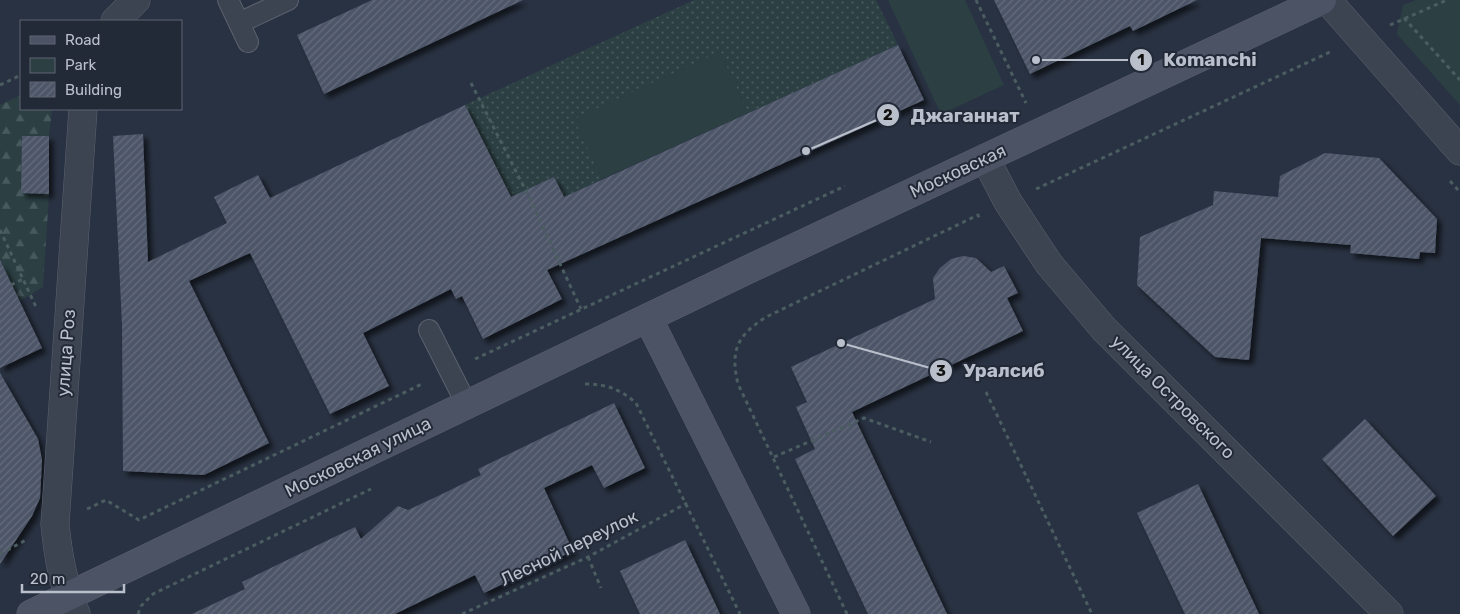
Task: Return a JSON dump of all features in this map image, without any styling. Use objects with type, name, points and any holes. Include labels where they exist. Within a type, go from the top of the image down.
[{"type":"main road","name":"Московская","points":[[648,318],[1322,0]]},
{"type":"main road","name":"Московская улица","points":[[31,614],[72,605],[467,405],[648,318]]},
{"type":"main road","points":[[648,318],[796,614]]},
{"type":"street","points":[[116,20],[136,0]]},
{"type":"street","points":[[1327,0],[1460,151]]},
{"type":"street","name":"улица Роз","points":[[72,605],[58,560],[55,524],[83,110]]},
{"type":"street","name":"улица Островского","points":[[985,158],[1008,202],[1049,264],[1104,328],[1389,614]]},
{"type":"lane","points":[[228,0],[248,42]]},
{"type":"lane","points":[[239,23],[288,0]]},
{"type":"lane","points":[[429,330],[467,405]]},
{"type":"path","points":[[976,0],[1026,102]]},
{"type":"path","points":[[1029,192],[1359,38],[1447,0]]},
{"type":"path","points":[[1404,18],[1460,80]]},
{"type":"path","points":[[0,85],[20,75]]},
{"type":"path","points":[[471,83],[530,199],[581,309]]},
{"type":"path","points":[[1017,107],[1034,98]]},
{"type":"path","points":[[0,554],[55,524],[106,500],[139,520],[449,371],[846,186]]},
{"type":"path","points":[[847,614],[738,384],[733,362],[736,345],[750,328],[766,318],[978,215]]},
{"type":"path","points":[[12,285],[24,280]]},
{"type":"path","points":[[577,388],[586,383],[603,385],[622,390],[636,403],[740,614]]},
{"type":"path","points":[[986,392],[1092,614]]},
{"type":"path","points":[[774,457],[864,418],[931,442]]},
{"type":"path","points":[[138,614],[141,606],[152,594],[374,487]]},
{"type":"path","name":"Лесной переулок","points":[[462,614],[588,557],[687,504]]},
{"type":"path","points":[[588,557],[601,588]]},
{"type":"green space","points":[[694,0],[876,0],[898,45],[748,113],[720,52],[575,119],[602,179],[564,197],[554,177],[511,197],[465,105]]},
{"type":"green space","points":[[888,0],[965,0],[1004,85],[941,114]]},
{"type":"green space","points":[[1416,0],[1460,0],[1460,105],[1397,34],[1403,5]]},
{"type":"green space","points":[[720,52],[748,113],[602,179],[574,119]]},
{"type":"green space","points":[[20,95],[20,110],[52,110],[49,136],[22,137],[21,193],[49,194],[43,287],[19,301],[0,260],[0,105]]},
{"type":"building","points":[[372,0],[523,0],[324,94],[297,35]]},
{"type":"building","points":[[994,0],[1197,0],[1133,31],[1130,26],[1030,74]]},
{"type":"building","points":[[898,45],[924,100],[547,270],[562,299],[483,339],[462,296],[456,299],[451,289],[363,333],[389,386],[330,414],[250,253],[189,281],[269,443],[204,475],[123,471],[122,325],[113,136],[143,134],[148,262],[227,223],[214,197],[258,175],[270,198],[465,105],[511,197],[554,177],[564,197]]},
{"type":"building","points":[[22,136],[49,136],[49,194],[21,193]]},
{"type":"building","points":[[1325,153],[1379,158],[1437,219],[1435,253],[1420,252],[1419,259],[1350,253],[1351,245],[1261,238],[1249,360],[1215,357],[1137,285],[1140,237],[1213,205],[1214,191],[1278,197],[1280,176]]},
{"type":"building","points":[[963,256],[976,258],[991,272],[1004,266],[1018,293],[1007,298],[1023,331],[852,412],[947,614],[868,614],[795,459],[815,449],[796,407],[807,402],[791,367],[935,299],[933,278],[940,268],[951,259]]},
{"type":"building","points":[[0,260],[42,348],[0,368]]},
{"type":"building","points":[[0,373],[38,439],[42,460],[40,498],[32,516],[0,564]]},
{"type":"building","points":[[614,403],[645,468],[604,488],[592,465],[544,488],[573,551],[484,593],[475,575],[395,614],[192,614],[245,589],[242,582],[355,527],[361,539],[398,506],[408,510],[438,496],[481,475],[478,469]]},
{"type":"building","points":[[1365,419],[1436,496],[1393,536],[1322,459]]},
{"type":"building","points":[[1198,484],[1259,614],[1185,614],[1137,513]]},
{"type":"building","points":[[685,540],[720,614],[640,614],[620,571]]},
{"type":"place","name":"Komanchi","points":[[1036,60]]},
{"type":"place","name":"Джаганнат","points":[[806,151]]},
{"type":"place","name":"Уралсиб","points":[[841,343]]}]
